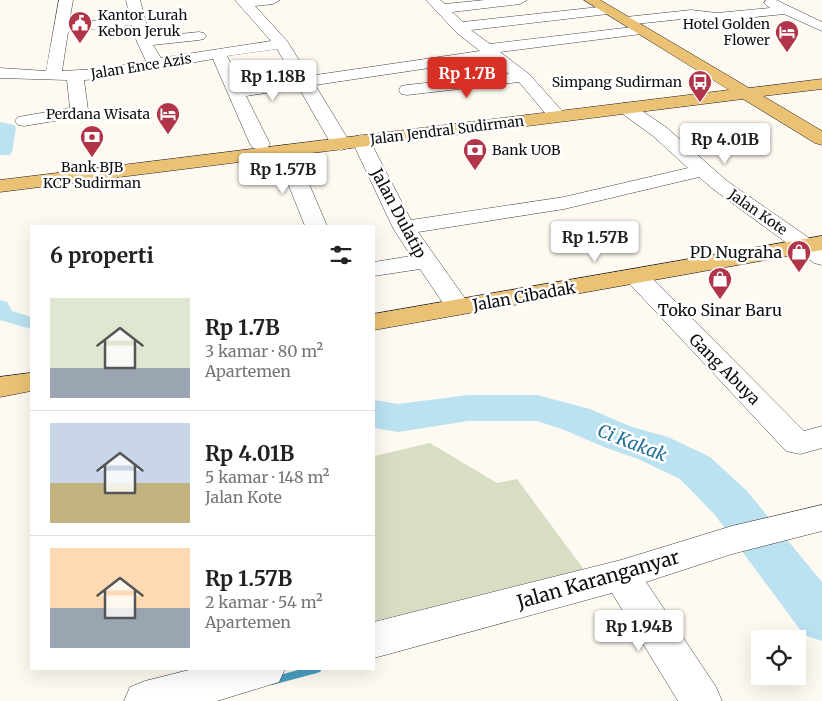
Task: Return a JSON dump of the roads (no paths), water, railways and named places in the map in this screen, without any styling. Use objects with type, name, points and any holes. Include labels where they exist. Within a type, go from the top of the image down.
[{"type":"main road","points":[[591,0],[822,139]]},
{"type":"main road","name":"Jalan Jendral Sudirman","points":[[0,186],[822,84]]},
{"type":"main road","name":"Jalan Cibadak","points":[[375,322],[636,276],[817,249]]},
{"type":"main road","points":[[0,387],[30,382]]},
{"type":"street","points":[[53,76],[66,0]]},
{"type":"street","points":[[133,0],[144,42],[156,64]]},
{"type":"street","points":[[244,2],[274,0]]},
{"type":"street","points":[[437,4],[520,0]]},
{"type":"street","points":[[765,0],[822,27]]},
{"type":"street","points":[[244,2],[282,44],[341,144]]},
{"type":"street","points":[[437,4],[459,26],[523,77],[557,116]]},
{"type":"street","points":[[459,26],[608,10]]},
{"type":"street","points":[[626,21],[691,14],[718,17],[786,10]]},
{"type":"street","points":[[61,28],[138,20]]},
{"type":"street","points":[[236,92],[641,30]]},
{"type":"street","points":[[144,42],[200,36]]},
{"type":"street","name":"Jalan Ence Azis","points":[[0,72],[53,76],[75,75],[282,44]]},
{"type":"street","points":[[218,53],[260,144]]},
{"type":"street","points":[[24,121],[78,112],[75,75]]},
{"type":"street","points":[[407,90],[523,77]]},
{"type":"street","name":"Jalan Kote","points":[[626,108],[660,132],[746,205],[817,249]]},
{"type":"street","name":"Jalan Dulatip","points":[[361,141],[404,228],[458,307]]},
{"type":"street","points":[[285,151],[316,225]]},
{"type":"street","points":[[404,228],[564,203],[704,170]]},
{"type":"street","points":[[375,268],[425,261]]},
{"type":"street","name":"Gang Abuya","points":[[636,276],[797,443],[800,444],[822,437]]},
{"type":"street","name":"Jalan Karanganyar","points":[[375,640],[621,575],[732,540],[822,518]]},
{"type":"street","points":[[621,575],[701,701]]},
{"type":"street","points":[[145,701],[250,671]]},
{"type":"waterway","name":"Ci Kakak","points":[[0,126],[9,128],[5,152]]},
{"type":"waterway","name":"Ci Kakak","points":[[0,306],[4,315],[30,323]]},
{"type":"waterway","name":"Ci Kakak","points":[[375,414],[398,418],[468,408],[537,408],[576,419],[618,437],[653,448],[695,468],[731,503],[822,619]]},
{"type":"waterway","points":[[272,681],[313,670]]},
{"type":"place","name":"Kantor Lurah Kebon Jeruk","points":[[80,44]]},
{"type":"place","name":"Hotel Golden Flower","points":[[787,53]]},
{"type":"place","name":"Simpang Sudirman","points":[[700,103]]},
{"type":"place","name":"Perdana Wisata","points":[[168,135]]},
{"type":"place","name":"Bank BJB KCP Sudirman","points":[[92,158]]},
{"type":"place","name":"Bank UOB","points":[[475,171]]},
{"type":"place","name":"PD Nugraha","points":[[799,273]]},
{"type":"place","name":"Toko Sinar Baru","points":[[720,300]]}]
